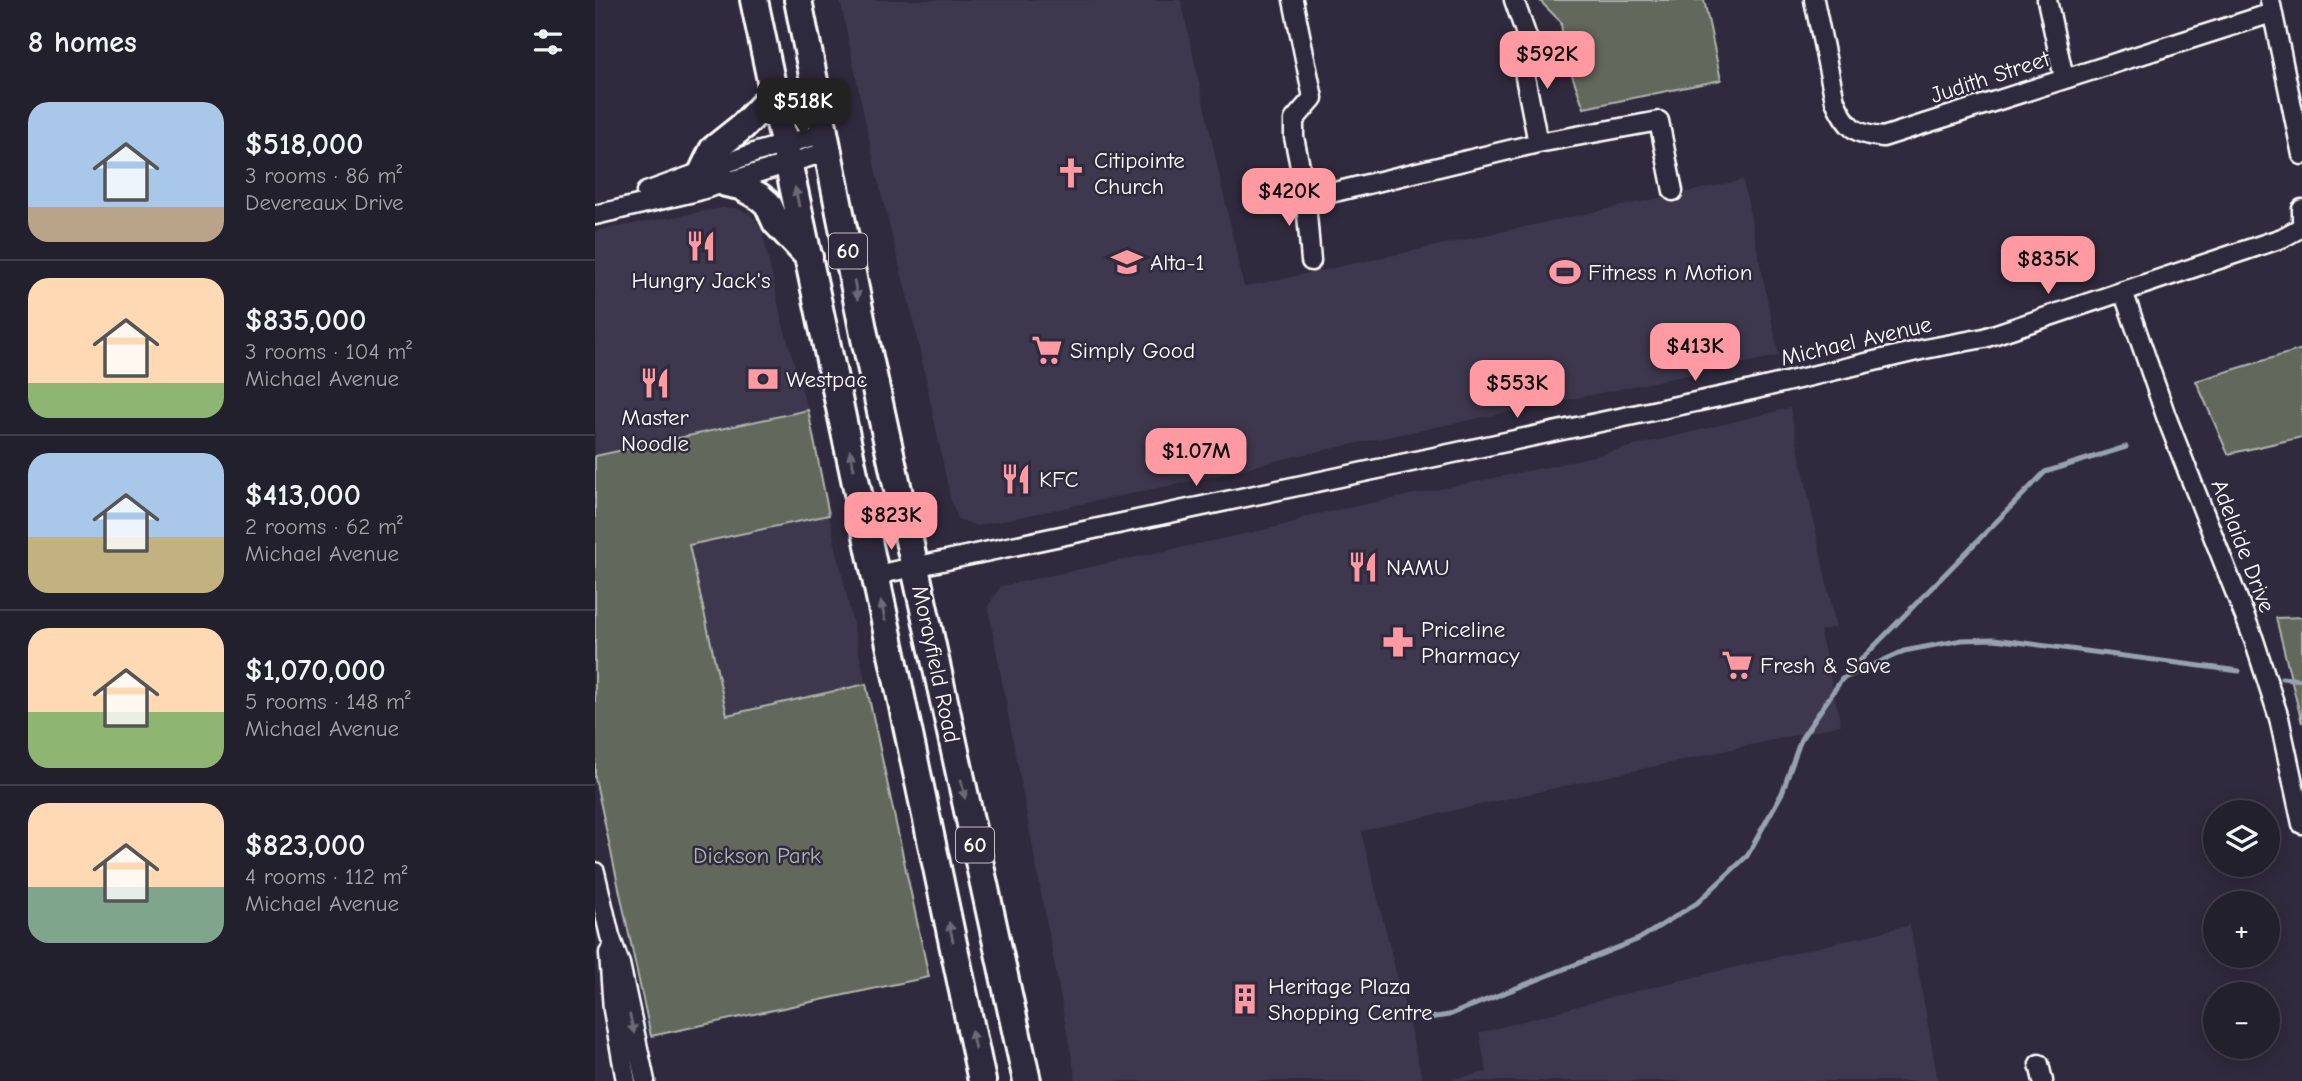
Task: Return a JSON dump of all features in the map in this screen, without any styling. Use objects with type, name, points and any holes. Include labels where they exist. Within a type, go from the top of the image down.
[{"type":"main road","name":"Morayfield Road","points":[[754,0],[982,1081]]},
{"type":"main road","name":"Morayfield Road","points":[[798,0],[864,334],[1027,1081]]},
{"type":"main road","points":[[775,93],[743,126],[713,150],[715,177],[760,197],[773,213],[776,222],[809,257]]},
{"type":"street","points":[[1293,0],[1313,97],[1294,120],[1294,137],[1305,191],[1311,261]]},
{"type":"street","points":[[1514,0],[1528,40],[1525,77],[1538,143]]},
{"type":"street","name":"Judith Street","points":[[1814,0],[1835,101],[1842,115],[1851,127],[1865,136],[1883,137],[2271,7]]},
{"type":"street","points":[[2047,0],[2064,78]]},
{"type":"street","points":[[2271,7],[2302,155]]},
{"type":"street","points":[[1305,191],[1318,196],[1538,143],[1658,121],[1673,191]]},
{"type":"street","points":[[595,215],[827,142]]},
{"type":"street","points":[[595,204],[715,177],[787,153]]},
{"type":"street","points":[[2302,209],[2302,220]]},
{"type":"street","name":"Michael Avenue","points":[[876,575],[1752,390],[1925,349],[1984,338],[2282,238],[2302,226]]},
{"type":"street","name":"Adelaide Drive","points":[[2123,291],[2166,416],[2254,640],[2282,727],[2302,824]]},
{"type":"street","points":[[595,872],[610,936],[620,964],[645,1081]]},
{"type":"street","points":[[610,936],[609,969],[613,1010],[626,1081]]},
{"type":"shaded area","points":[[840,0],[1181,0],[1244,287],[1743,180],[1779,356],[1296,456],[1215,476],[977,526],[958,519],[951,501],[914,323],[876,173]]},
{"type":"shaded area","points":[[722,208],[735,208],[751,214],[762,230],[782,321],[808,410],[595,456],[595,231]]},
{"type":"shaded area","points":[[1790,408],[1836,627],[1820,631],[1841,725],[1361,831],[1423,1081],[1076,1081],[988,606],[1001,586],[1295,523],[1303,517],[1552,466]]},
{"type":"shaded area","points":[[829,515],[866,684],[727,715],[688,545]]},
{"type":"shaded area","points":[[1910,925],[1938,1081],[1445,1081],[1487,1072],[1479,1033],[1611,997]]},
{"type":"green space","points":[[1539,0],[1704,0],[1721,80],[1584,108],[1564,53],[1561,22]]},
{"type":"green space","points":[[2302,349],[2302,437],[2228,454],[2196,381]]},
{"type":"green space","name":"Dickson Park","points":[[808,410],[829,515],[689,545],[727,715],[866,684],[929,977],[651,1036],[595,778],[595,456]]},
{"type":"green space","points":[[2302,617],[2302,723],[2276,618]]},
{"type":"waterway","points":[[1847,674],[2045,472],[2126,447]]},
{"type":"waterway","points":[[1423,1019],[1449,1015],[1639,939],[1697,903],[1747,856],[1782,793],[1801,739],[1842,679],[1904,651],[1962,640],[1994,639],[2239,671]]},
{"type":"waterway","points":[[2282,678],[2302,680]]},
{"type":"place","name":"Citipointe Church","points":[[1071,173]]},
{"type":"place","name":"Hungry Jack's","points":[[701,246]]},
{"type":"place","name":"Alta-1","points":[[1127,262]]},
{"type":"place","name":"Fitness n Motion","points":[[1565,272]]},
{"type":"place","name":"Simply Good","points":[[1047,350]]},
{"type":"place","name":"Westpac","points":[[763,379]]},
{"type":"place","name":"Master Noodle","points":[[655,383]]},
{"type":"place","name":"KFC","points":[[1016,479]]},
{"type":"place","name":"NAMU","points":[[1363,567]]},
{"type":"place","name":"Priceline Pharmacy","points":[[1398,642]]},
{"type":"place","name":"Fresh & Save","points":[[1737,665]]},
{"type":"place","name":"Heritage Plaza Shopping Centre","points":[[1245,999]]}]
